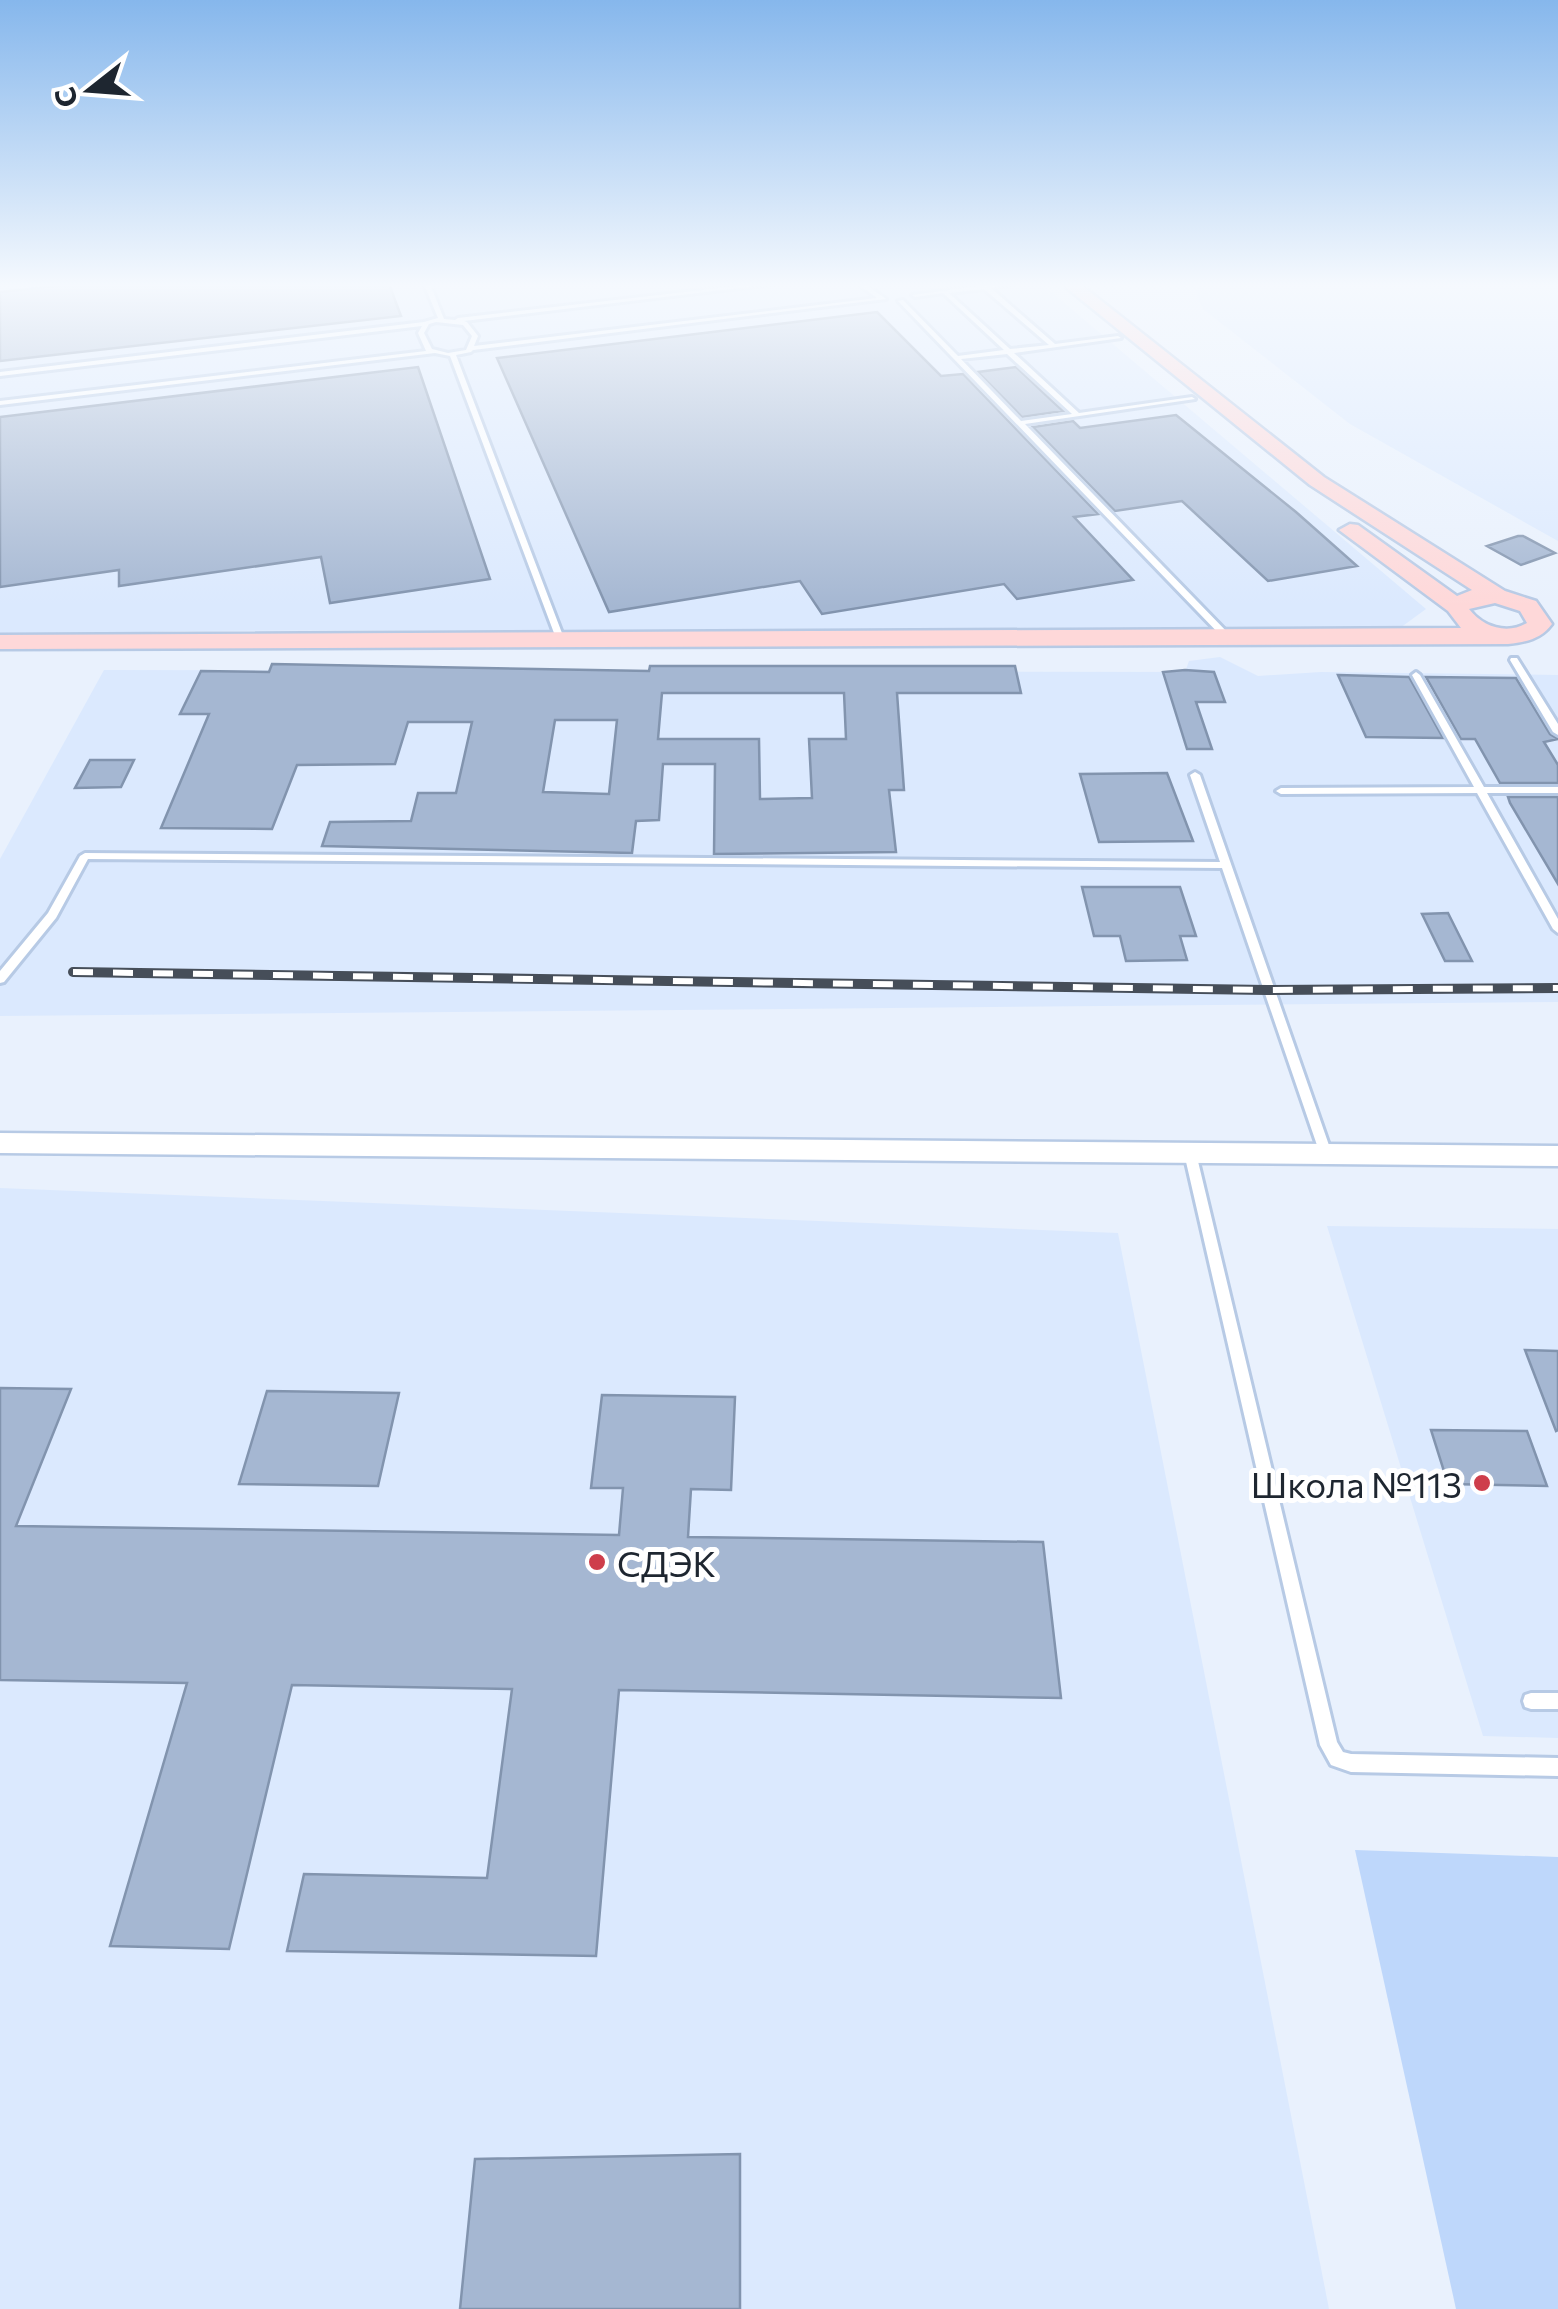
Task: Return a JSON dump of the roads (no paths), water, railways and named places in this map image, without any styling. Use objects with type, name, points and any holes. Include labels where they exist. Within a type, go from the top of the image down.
[{"type":"street","points":[[0,642],[74,638],[560,641],[1387,637],[1511,635],[1548,618],[1498,596],[1316,481],[1192,392]]},
{"type":"street","points":[[1194,392],[1337,520],[1476,628],[1558,640]]},
{"type":"street","points":[[1387,637],[1433,631],[1470,596],[1498,596]]},
{"type":"street","points":[[0,1143],[86,1147],[1324,1151],[1558,1156]]},
{"type":"lane","points":[[0,403],[96,392]]},
{"type":"lane","points":[[467,392],[560,641]]},
{"type":"lane","points":[[989,392],[1227,636]]},
{"type":"lane","points":[[1052,392],[1076,415]]},
{"type":"lane","points":[[1020,423],[1201,398]]},
{"type":"lane","points":[[1514,660],[1558,732]]},
{"type":"lane","points":[[1416,674],[1558,929]]},
{"type":"lane","points":[[1195,775],[1324,1151]]},
{"type":"lane","points":[[1281,791],[1558,790]]},
{"type":"lane","points":[[0,979],[52,915],[85,856],[1224,866]]},
{"type":"lane","points":[[1190,1153],[1329,1744],[1337,1758],[1351,1763],[1558,1767]]},
{"type":"lane","points":[[1531,1701],[1558,1701]]},
{"type":"railway","points":[[73,972],[1267,990],[1558,988]]},
{"type":"place","name":"Школа №113","points":[[1482,1483]]},
{"type":"place","name":"СДЭК","points":[[597,1562]]}]
